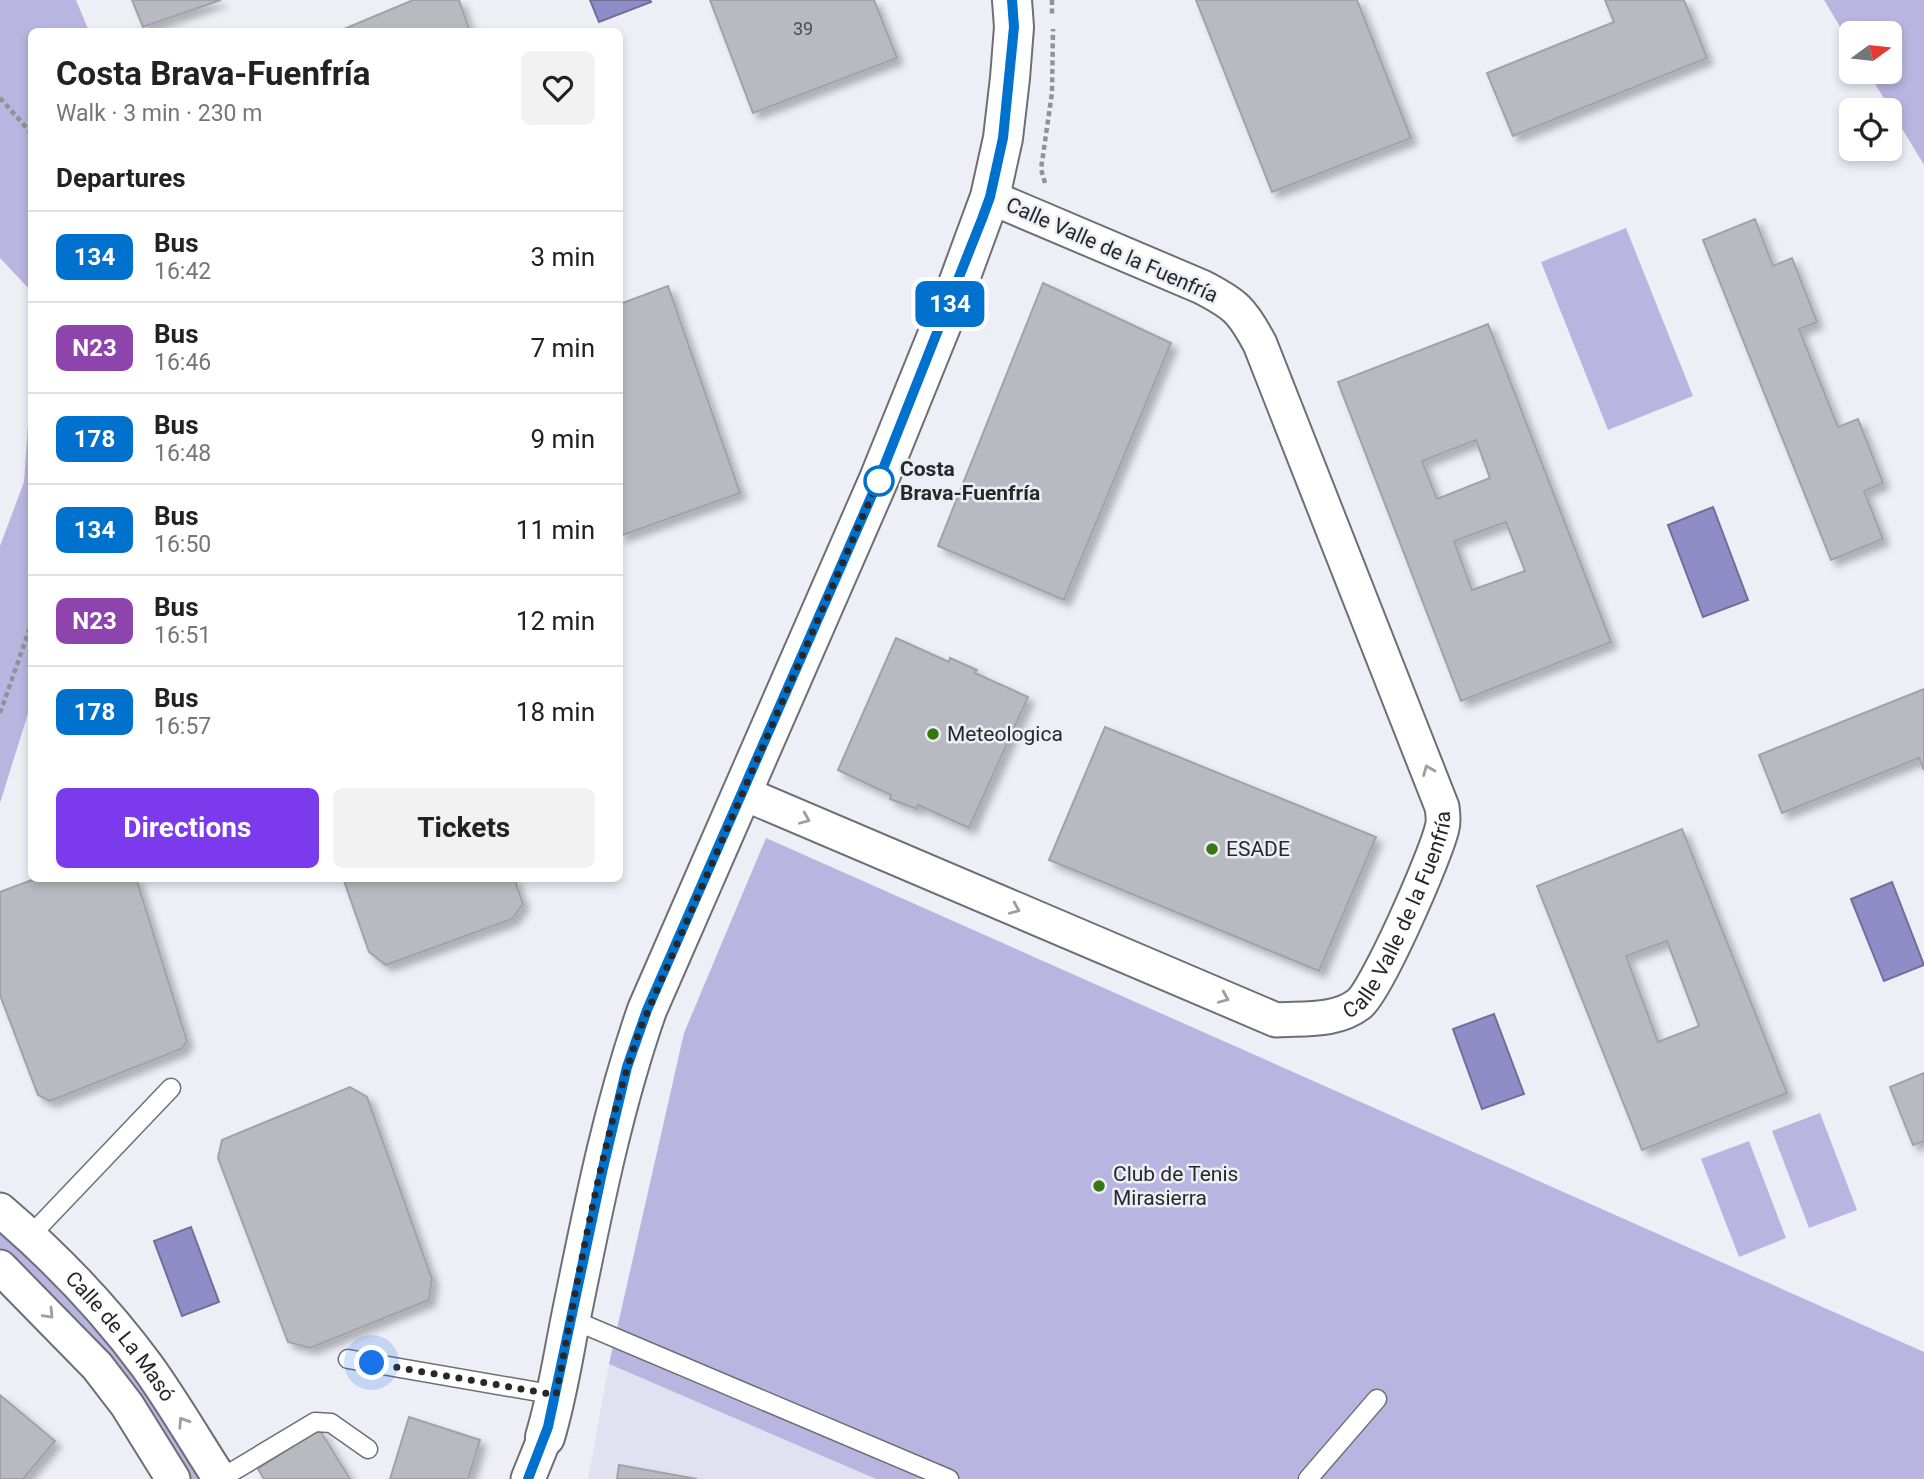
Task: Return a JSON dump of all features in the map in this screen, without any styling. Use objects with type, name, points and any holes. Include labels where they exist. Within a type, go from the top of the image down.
[{"type":"street","points":[[528,1479],[545,1437],[556,1395],[627,1067],[647,1010],[879,479],[990,197],[1003,138],[1010,78],[1014,27],[1012,0]]},
{"type":"street","name":"Calle Valle de la Fuenfría","points":[[743,793],[1276,1020],[1335,1017],[1360,1003],[1374,984],[1435,854],[1443,825],[1442,807],[1260,344],[1248,320],[1233,303],[1202,287],[990,197]]},
{"type":"street","name":"Calle de La Masó","points":[[0,1210],[30,1236],[93,1301],[147,1367],[220,1479]]},
{"type":"street","name":"Calle de La Masó","points":[[0,1267],[97,1366],[127,1405],[173,1479]]},
{"type":"street","points":[[540,1479],[545,1437]]},
{"type":"lane","points":[[30,1236],[171,1088]]},
{"type":"lane","points":[[571,1319],[949,1479]]},
{"type":"lane","points":[[348,1359],[556,1395]]},
{"type":"lane","points":[[1308,1479],[1377,1399]]},
{"type":"lane","points":[[220,1479],[314,1422],[331,1423],[368,1449]]},
{"type":"path","points":[[1047,190],[1041,169],[1052,93],[1052,0]]},
{"type":"path","points":[[0,98],[28,130]]},
{"type":"path","points":[[0,713],[28,633]]},
{"type":"shaded area","points":[[0,0],[76,0],[88,28],[28,28],[28,288],[0,258]]},
{"type":"shaded area","points":[[590,0],[650,0],[651,2],[599,22]]},
{"type":"shaded area","points":[[1824,0],[1924,0],[1924,165],[1902,128],[1902,98],[1884,98],[1875,84],[1902,84],[1902,21],[1839,21],[1839,25]]},
{"type":"shaded area","points":[[1626,228],[1693,396],[1608,430],[1541,262]]},
{"type":"shaded area","points":[[28,425],[28,714],[0,803],[0,546],[24,482]]},
{"type":"shaded area","points":[[1713,507],[1748,600],[1703,617],[1668,525]]},
{"type":"shaded area","name":"Club de Tenis Mirasierra","points":[[766,838],[1924,1352],[1924,1479],[876,1479],[609,1364],[684,1033]]},
{"type":"shaded area","points":[[1892,882],[1924,965],[1884,981],[1851,899]]},
{"type":"shaded area","points":[[1494,1014],[1524,1094],[1482,1109],[1453,1029]]},
{"type":"shaded area","points":[[1820,1113],[1857,1210],[1809,1228],[1772,1131]]},
{"type":"shaded area","points":[[1749,1141],[1786,1238],[1739,1257],[1701,1159]]},
{"type":"shaded area","points":[[191,1227],[219,1302],[182,1316],[154,1241]]},
{"type":"shaded area","points":[[0,1229],[88,1313],[137,1376],[206,1479],[189,1479],[55,1299],[0,1250]]},
{"type":"shaded area","points":[[609,1364],[876,1479],[588,1479]]},
{"type":"building","points":[[132,0],[221,0],[143,27]]},
{"type":"building","points":[[413,0],[459,0],[469,28],[346,28]]},
{"type":"building","points":[[710,0],[874,0],[897,58],[753,113]]},
{"type":"building","points":[[1196,0],[1357,0],[1411,138],[1272,192]]},
{"type":"building","points":[[1605,0],[1684,0],[1707,58],[1513,136],[1487,73],[1614,22]]},
{"type":"building","points":[[1755,219],[1773,266],[1792,258],[1817,322],[1799,329],[1838,427],[1858,419],[1883,483],[1864,491],[1883,539],[1831,560],[1703,240]]},
{"type":"building","points":[[1043,283],[1171,343],[1064,600],[938,546]]},
{"type":"building","points":[[668,286],[740,493],[623,535],[623,303]]},
{"type":"building","points":[[1488,324],[1611,642],[1461,701],[1338,382]],"holes":[[[1476,440],[1490,478],[1437,499],[1422,461]],[[1506,522],[1525,571],[1472,590],[1454,541]]]},
{"type":"building","name":"Meteologica","points":[[896,638],[949,662],[950,658],[977,670],[975,673],[1028,697],[969,828],[918,805],[917,809],[890,799],[891,795],[838,770]]},
{"type":"building","points":[[1924,689],[1924,770],[1919,758],[1782,813],[1759,755]]},
{"type":"building","name":"ESADE","points":[[1105,727],[1376,837],[1319,971],[1049,860]]},
{"type":"building","points":[[1682,829],[1787,1093],[1642,1150],[1537,886]],"holes":[[[1667,941],[1699,1026],[1658,1042],[1626,956]]]},
{"type":"building","points":[[28,881],[137,882],[187,1041],[181,1049],[50,1101],[38,1095],[0,995],[0,892]]},
{"type":"building","points":[[344,882],[515,882],[523,904],[512,919],[386,965],[369,952]]},
{"type":"building","points":[[1924,1073],[1924,1141],[1913,1145],[1890,1087]]},
{"type":"building","points":[[350,1087],[367,1097],[432,1279],[429,1300],[310,1348],[288,1342],[218,1158],[222,1140]]},
{"type":"building","points":[[0,1395],[55,1441],[23,1479],[0,1479]]},
{"type":"building","points":[[409,1417],[480,1440],[468,1479],[390,1479]]},
{"type":"building","points":[[319,1429],[350,1479],[264,1479],[258,1469]]},
{"type":"building","points":[[619,1465],[697,1479],[617,1479]]},
{"type":"bus line","name":"134","points":[[528,1479],[548,1427],[603,1168],[627,1067],[647,1010],[879,479],[990,197],[1003,138],[1010,78],[1014,27],[1012,0]]},
{"type":"place","name":"Costa Brava-Fuenfría","points":[[879,481]]},
{"type":"place","name":"Meteologica","points":[[933,734]]},
{"type":"place","name":"ESADE","points":[[1212,849]]},
{"type":"place","name":"Club de Tenis Mirasierra","points":[[1099,1186]]},
{"type":"route","points":[[372,1363],[556,1395],[603,1168],[627,1067],[640,1029],[879,481]]}]
